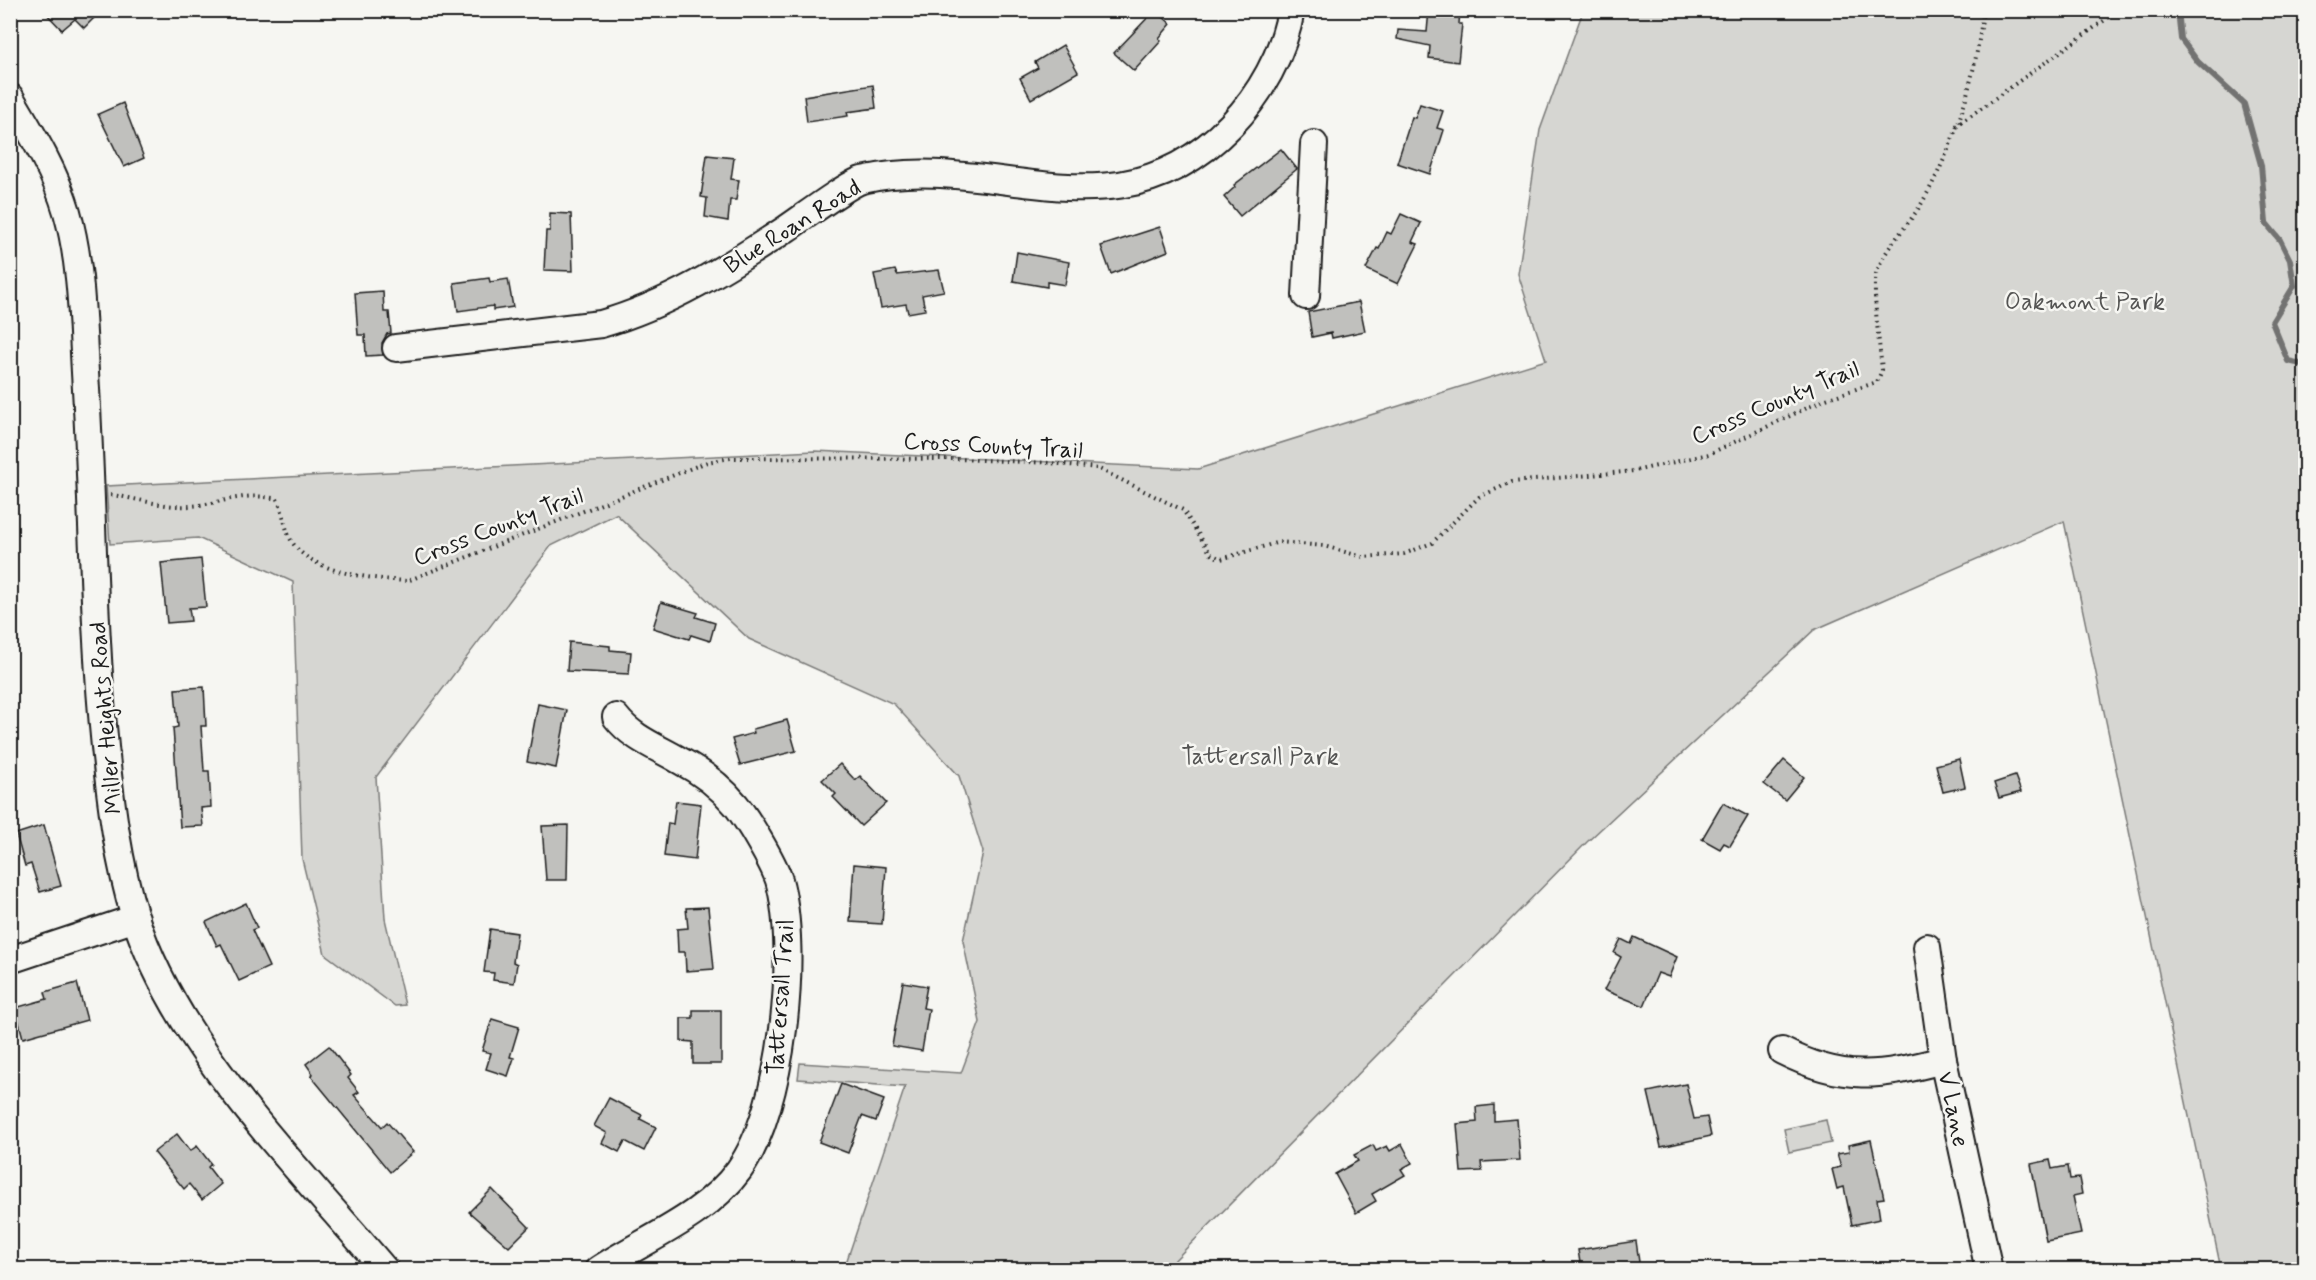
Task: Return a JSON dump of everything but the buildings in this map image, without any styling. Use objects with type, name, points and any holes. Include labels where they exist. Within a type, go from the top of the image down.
[{"type":"street","name":"Blue Roan Road","points":[[396,348],[601,324],[631,316],[675,296],[752,251],[860,180],[949,175],[1077,189],[1142,180],[1192,157],[1222,134],[1244,111],[1275,60],[1291,10]]},
{"type":"street","name":"Miller Heights Road","points":[[10,97],[53,174],[66,210],[75,247],[80,284],[92,494],[98,672],[114,820],[136,918],[152,958],[176,1006],[206,1052],[266,1130],[386,1269]]},
{"type":"street","points":[[1306,296],[1314,144]]},
{"type":"street","name":"Tattersall Trail","points":[[598,1269],[706,1203],[738,1171],[756,1141],[764,1123],[776,1080],[788,942],[787,916],[778,878],[745,817],[723,791],[700,773],[626,729],[616,717]]},
{"type":"street","points":[[10,960],[136,918]]},
{"type":"street","name":"V Lane","points":[[1927,947],[1943,1060],[1989,1269]]},
{"type":"street","points":[[1782,1051],[1811,1066],[1844,1073],[1894,1073],[1943,1060]]},
{"type":"path","name":"Cross County Trail","points":[[92,494],[189,506],[219,499],[261,495],[277,499],[285,513],[289,537],[299,552],[325,566],[375,579],[407,581],[707,462],[731,458],[897,458],[1050,463],[1097,468],[1183,510],[1211,554],[1221,559],[1279,542],[1324,546],[1363,556],[1404,554],[1432,543],[1479,497],[1512,482],[1635,471],[1709,454],[1826,399],[1877,382],[1882,370],[1876,275],[1899,233],[1921,206],[1941,171],[1978,56],[1983,10]]},
{"type":"path","points":[[1956,127],[2119,10]]},
{"type":"green space","name":"Tattersall Park","points":[[1583,11],[2305,11],[2305,1269],[2221,1269],[2064,521],[1814,630],[1587,842],[1166,1269],[844,1269],[905,1087],[798,1079],[800,1063],[961,1073],[980,1022],[963,941],[983,852],[959,776],[894,704],[749,639],[616,514],[551,546],[376,777],[385,919],[405,1005],[395,1006],[325,954],[302,859],[293,582],[198,538],[110,544],[106,486],[815,451],[1198,469],[1546,360],[1518,274],[1540,130]]},
{"type":"green space","points":[[1826,1120],[1831,1143],[1789,1152],[1784,1129]]},
{"type":"waterway","points":[[2178,10],[2181,39],[2198,62],[2244,104],[2261,165],[2266,223],[2280,240],[2290,260],[2294,286],[2272,322],[2288,361],[2306,365]]},
{"type":"park label","name":"Oakmont Park","points":[[2085,301]]}]
